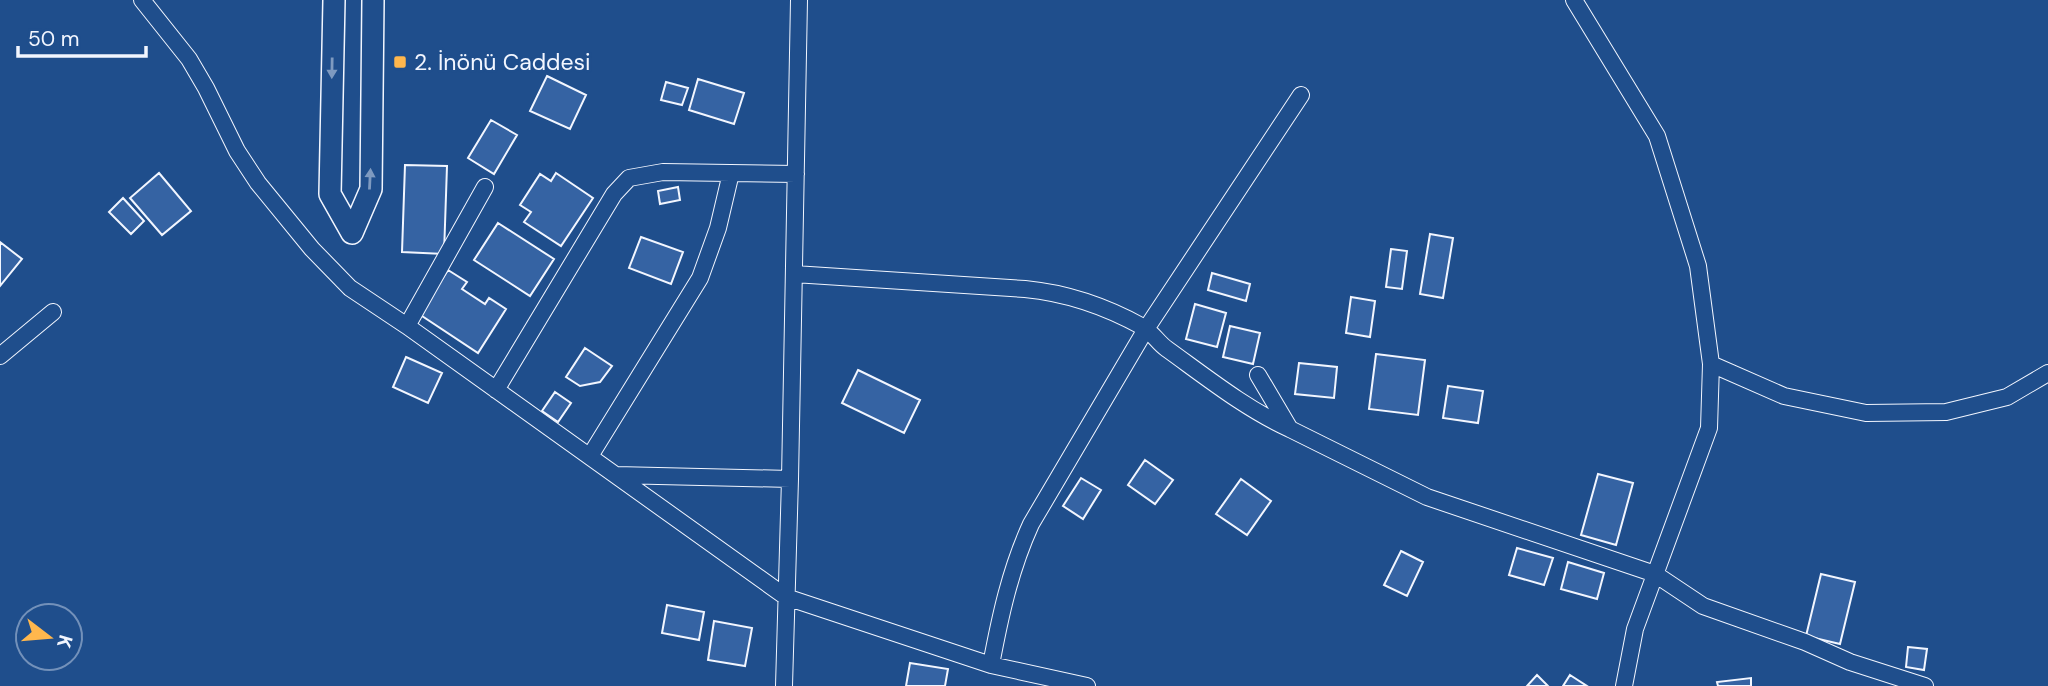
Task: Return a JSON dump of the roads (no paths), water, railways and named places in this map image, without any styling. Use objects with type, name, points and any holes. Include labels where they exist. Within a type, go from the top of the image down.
[{"type":"main road","points":[[334,0],[330,194],[352,233],[371,189],[373,0]]},
{"type":"street","points":[[142,0],[189,59],[237,151],[258,183],[296,230],[350,288],[408,326],[786,597],[991,665],[1087,686]]},
{"type":"street","points":[[784,686],[799,0]]},
{"type":"street","points":[[1574,0],[1657,136],[1698,266],[1711,364],[1709,428],[1635,629],[1623,686]]},
{"type":"street","points":[[991,665],[1003,603],[1019,549],[1031,524],[1146,329],[1300,95]]},
{"type":"street","points":[[496,390],[621,185],[629,178],[663,172],[796,174]]},
{"type":"street","points":[[590,456],[700,278],[715,238],[731,173]]},
{"type":"street","points":[[408,326],[485,187]]},
{"type":"street","points":[[794,274],[1048,291],[1102,308],[1146,329],[1164,347],[1266,418],[1427,497],[1655,574],[1703,607],[1805,642],[1850,662],[1925,686]]},
{"type":"street","points":[[0,356],[53,312]]},
{"type":"street","points":[[1711,364],[1784,397],[1866,413],[1946,412],[2007,397],[2048,373]]},
{"type":"street","points":[[1258,375],[1290,429]]},
{"type":"street","points":[[616,475],[790,479]]},
{"type":"place","name":"2. İnönü Caddesi","points":[[400,62]]}]
